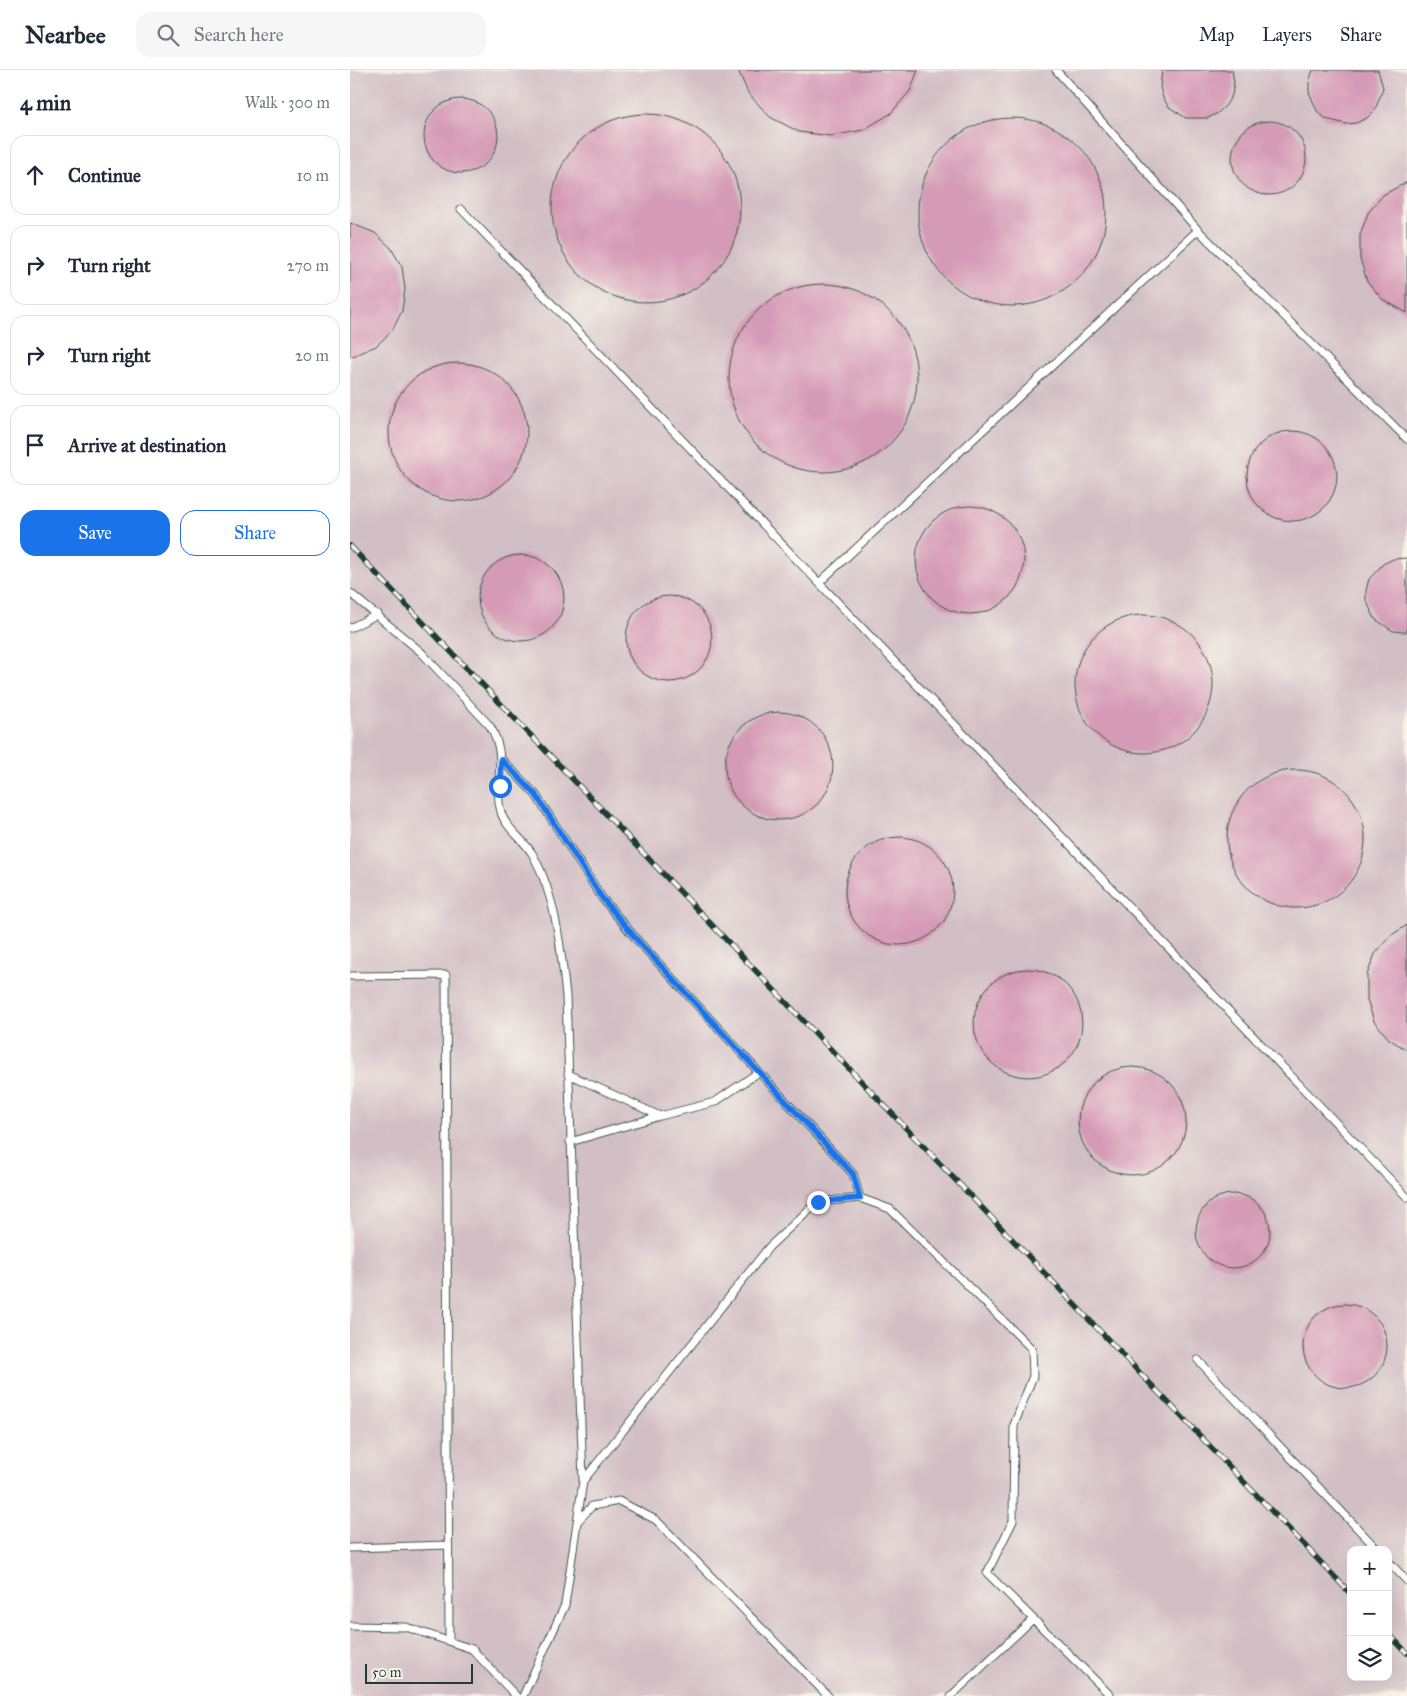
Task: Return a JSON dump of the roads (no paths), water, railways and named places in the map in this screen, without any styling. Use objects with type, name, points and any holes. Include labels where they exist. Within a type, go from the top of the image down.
[{"type":"lane","points":[[1056,70],[1198,230],[1407,439]]},
{"type":"lane","points":[[461,209],[1407,1197]]},
{"type":"lane","points":[[820,582],[1198,230]]},
{"type":"lane","points":[[350,593],[378,614],[421,652],[490,726],[498,739],[501,759],[498,803],[502,816],[534,856],[546,888],[560,942],[566,996],[583,1481],[565,1605],[523,1696]]},
{"type":"lane","points":[[350,628],[378,614]]},
{"type":"lane","points":[[501,759],[536,795],[602,898],[638,941],[853,1174],[860,1198]]},
{"type":"lane","points":[[350,976],[446,975],[449,1641]]},
{"type":"lane","points":[[570,1142],[715,1102],[759,1072]]},
{"type":"lane","points":[[568,1074],[660,1116]]},
{"type":"lane","points":[[583,1481],[769,1247],[818,1202],[860,1198],[890,1209],[1032,1349],[1033,1376],[1014,1425],[1013,1520],[987,1573],[1111,1696]]},
{"type":"lane","points":[[1198,1360],[1374,1546]]},
{"type":"lane","points":[[577,1522],[592,1506],[619,1501],[656,1520],[828,1696]]},
{"type":"lane","points":[[350,1548],[448,1545]]},
{"type":"lane","points":[[1392,1565],[1407,1580]]},
{"type":"lane","points":[[951,1696],[1033,1619]]},
{"type":"lane","points":[[350,1626],[406,1627],[472,1649],[516,1696]]},
{"type":"railway","points":[[350,546],[1348,1591]]},
{"type":"railway","points":[[1391,1636],[1407,1653]]}]
